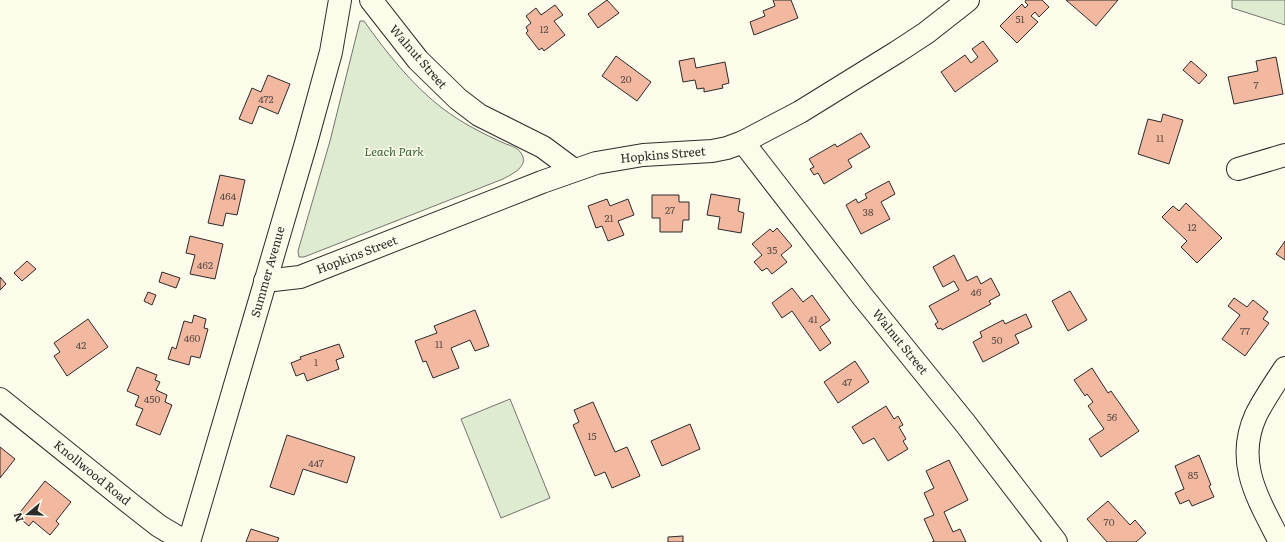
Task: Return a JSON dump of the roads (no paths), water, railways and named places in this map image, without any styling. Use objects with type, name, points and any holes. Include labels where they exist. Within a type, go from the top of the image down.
[{"type":"street","name":"Summer Avenue","points":[[188,542],[304,150],[329,59],[340,0]]},
{"type":"street","name":"Walnut Street","points":[[371,0],[418,60],[453,95],[479,115],[543,147],[574,170]]},
{"type":"street","name":"Hopkins Street","points":[[265,281],[297,278],[574,170],[618,159],[642,155],[712,151],[743,142],[800,112],[897,52],[926,33],[968,0]]},
{"type":"street","name":"Walnut Street","points":[[743,142],[863,297],[966,423],[1056,542]]},
{"type":"street","points":[[1238,169],[1285,155]]},
{"type":"street","points":[[1280,542],[1253,486],[1249,474],[1248,450],[1252,426],[1256,415],[1285,368]]},
{"type":"street","name":"Knollwood Road","points":[[0,399],[159,526],[188,542]]},
{"type":"park label","name":"Leach Park","points":[[394,152]]}]
